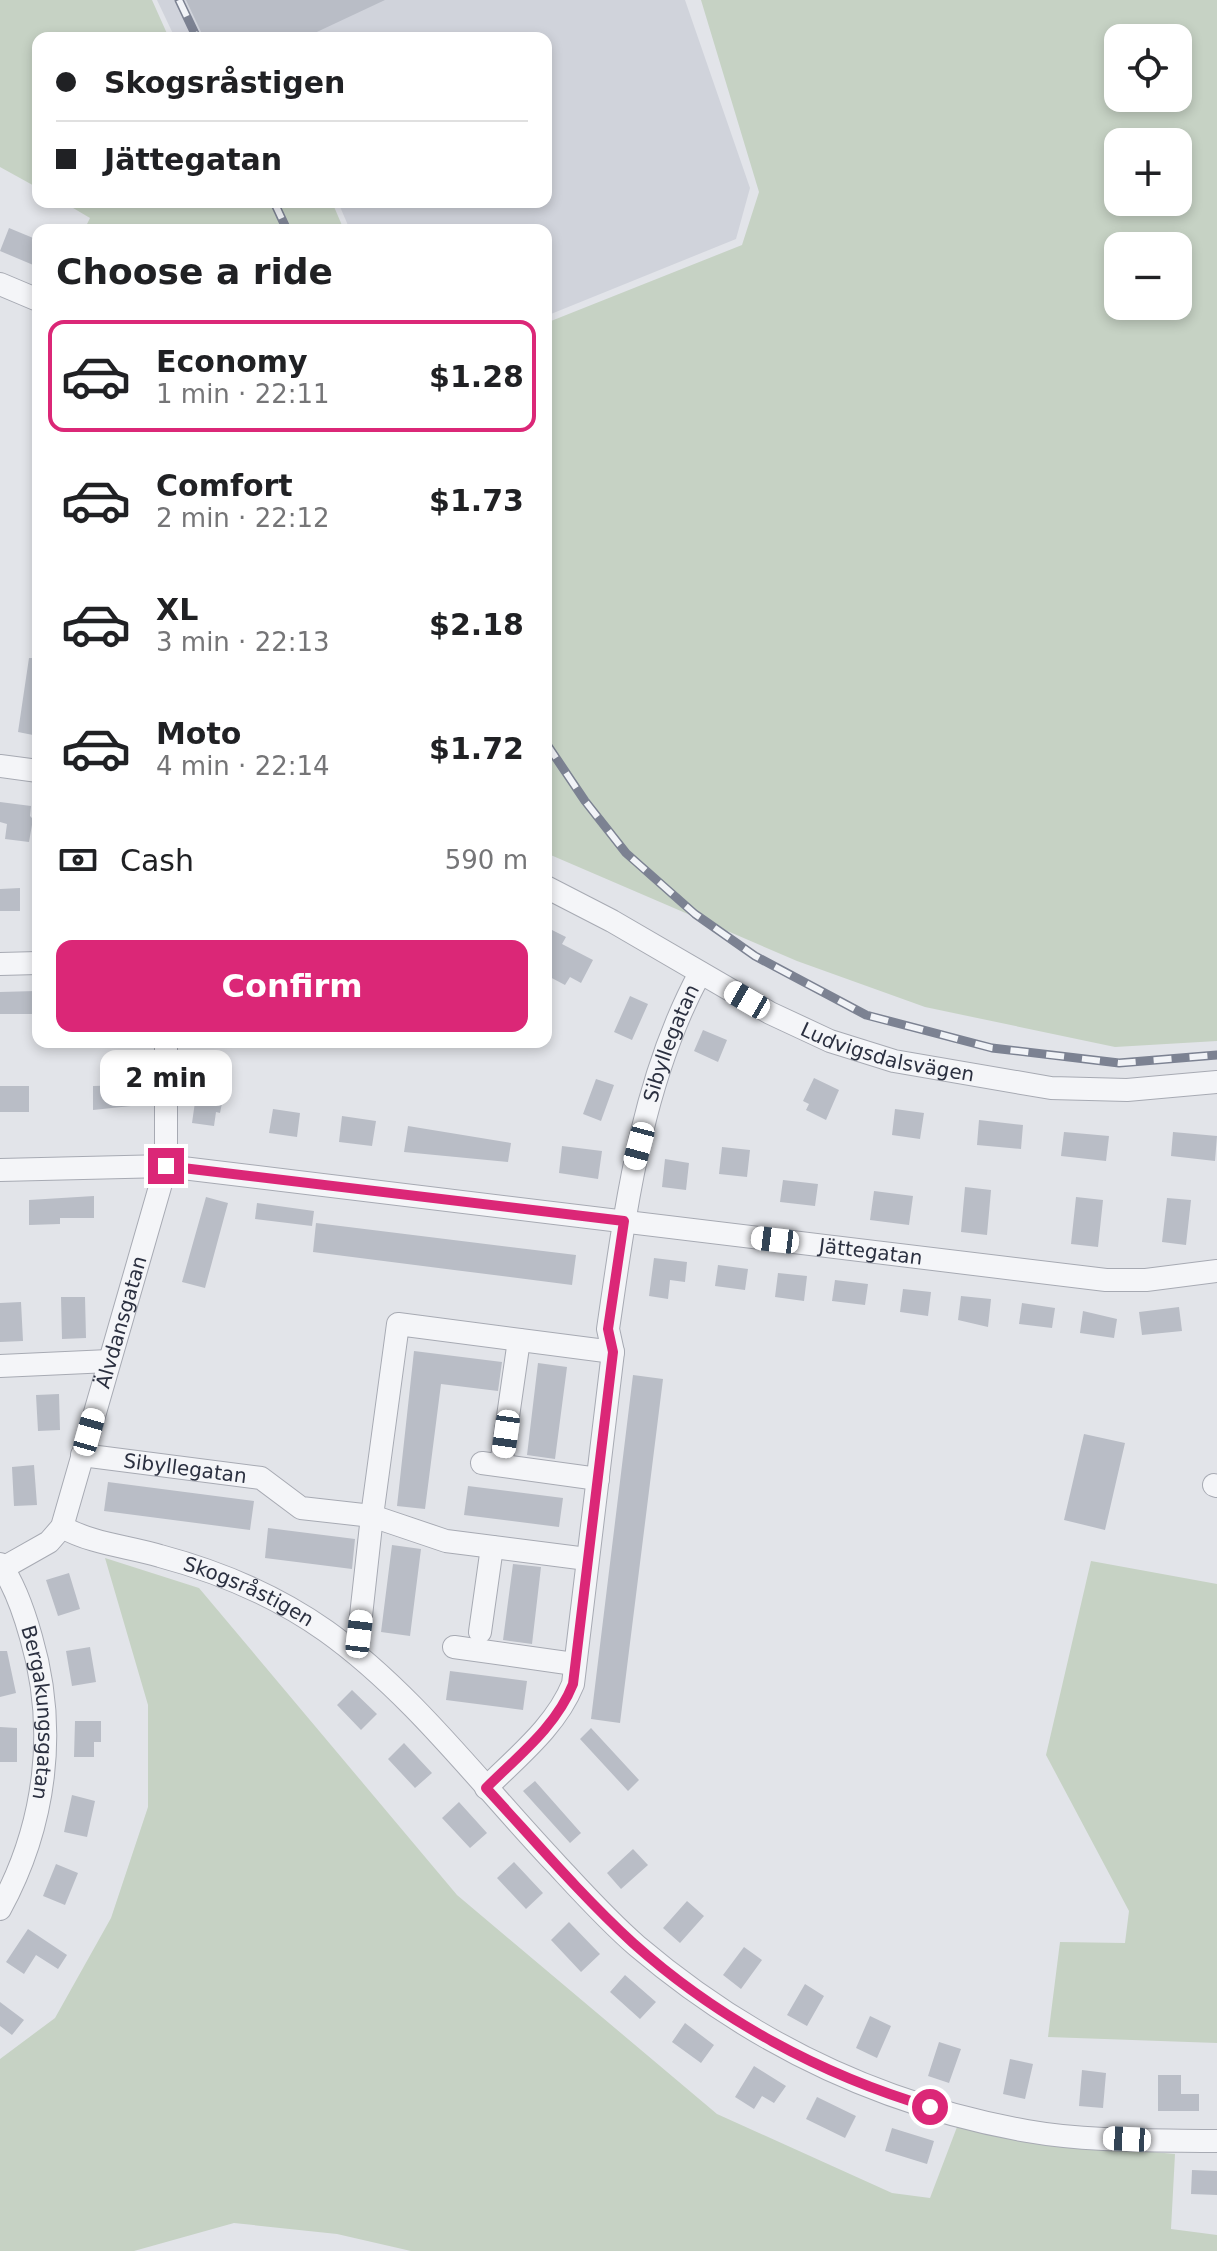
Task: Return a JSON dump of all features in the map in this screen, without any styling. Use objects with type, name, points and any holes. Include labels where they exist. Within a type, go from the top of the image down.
[{"type":"street","points":[[0,284],[32,297]]},
{"type":"street","points":[[0,766],[32,770]]},
{"type":"street","name":"Ludvigsdalsvägen","points":[[552,890],[612,921],[770,1013],[830,1041],[894,1061],[1051,1088],[1127,1090],[1217,1082]]},
{"type":"street","points":[[0,964],[32,963]]},
{"type":"street","name":"Sibyllegatan","points":[[486,1788],[552,1721],[565,1704],[573,1684],[613,1352],[608,1329],[631,1175],[662,1060],[684,1003],[700,973]]},
{"type":"street","name":"Älvdansgatan","points":[[62,1527],[166,1166],[166,1048]]},
{"type":"street","name":"Jättegatan","points":[[0,1170],[166,1166],[1106,1280],[1146,1280],[1217,1271]]},
{"type":"street","points":[[359,1634],[398,1324],[613,1352]]},
{"type":"street","points":[[519,1340],[492,1464],[598,1479]]},
{"type":"street","points":[[0,1366],[109,1361]]},
{"type":"street","name":"Sibyllegatan","points":[[82,1455],[261,1478],[301,1508],[372,1516],[446,1541],[587,1559]]},
{"type":"street","points":[[2,1566],[49,1542],[62,1527]]},
{"type":"street","name":"Skogsråstigen","points":[[62,1527],[97,1542],[201,1567],[290,1607],[327,1632],[396,1690],[634,1943],[716,2007],[810,2062],[909,2101],[971,2119],[1029,2131],[1083,2137],[1217,2141]]},
{"type":"street","points":[[480,1632],[492,1547]]},
{"type":"street","name":"Bergakungsgatan","points":[[0,1909],[24,1858],[37,1815],[44,1772],[46,1728],[35,1650],[24,1611],[2,1566]]},
{"type":"street","points":[[454,1647],[574,1664]]},
{"type":"shaded area","points":[[157,0],[685,0],[750,188],[736,239],[552,314],[552,224],[347,224],[341,208],[552,208],[552,32],[172,32]]},
{"type":"green space","points":[[0,0],[152,0],[166,32],[32,32],[32,185],[0,167]]},
{"type":"green space","points":[[701,0],[1217,0],[1217,1041],[1115,1047],[925,1007],[797,961],[552,856],[552,321],[742,245],[759,192]]},
{"type":"green space","points":[[73,208],[335,208],[341,224],[87,224],[90,218]]},
{"type":"green space","points":[[105,1558],[199,1588],[457,1895],[717,2114],[892,2193],[930,2198],[957,2127],[1021,2140],[1175,2154],[1171,2229],[1217,2235],[1217,2251],[411,2251],[337,2234],[234,2223],[134,2251],[0,2251],[0,2059],[55,2018],[111,1918],[148,1807],[148,1705]]},
{"type":"green space","points":[[1091,1561],[1217,1584],[1217,2043],[1048,2037],[1060,1942],[1125,1943],[1129,1911],[1046,1755]]},
{"type":"building","points":[[186,0],[385,0],[317,32],[201,32]]},
{"type":"building","points":[[9,228],[32,238],[32,264],[0,251]]},
{"type":"building","points":[[29,658],[32,658],[32,735],[18,732]]},
{"type":"building","points":[[0,802],[31,806],[29,842],[5,839],[7,824],[0,822]]},
{"type":"building","points":[[20,888],[20,911],[0,911],[0,889]]},
{"type":"building","points":[[552,930],[566,937],[562,944],[593,960],[581,983],[570,977],[565,985],[552,978]]},
{"type":"building","points":[[32,991],[32,1014],[0,1014],[0,992]]},
{"type":"building","points":[[630,996],[648,1004],[632,1040],[614,1032]]},
{"type":"building","points":[[703,1030],[727,1040],[718,1062],[694,1051]]},
{"type":"building","points":[[814,1078],[839,1090],[826,1120],[806,1110],[809,1104],[803,1101]]},
{"type":"building","points":[[596,1079],[614,1085],[601,1121],[583,1114]]},
{"type":"building","points":[[130,1085],[131,1106],[93,1110],[93,1086]]},
{"type":"building","points":[[0,1086],[29,1086],[29,1112],[0,1112]]},
{"type":"building","points":[[196,1095],[223,1098],[214,1126],[192,1123]]},
{"type":"building","points":[[273,1109],[300,1113],[297,1137],[269,1133]]},
{"type":"building","points":[[895,1109],[924,1113],[920,1139],[892,1135]]},
{"type":"building","points":[[342,1116],[376,1121],[372,1146],[339,1142]]},
{"type":"building","points":[[979,1120],[1023,1125],[1021,1149],[977,1145]]},
{"type":"building","points":[[408,1126],[511,1143],[508,1162],[404,1152]]},
{"type":"building","points":[[1064,1132],[1109,1136],[1106,1161],[1061,1156]]},
{"type":"building","points":[[1173,1132],[1217,1136],[1215,1161],[1171,1156]]},
{"type":"building","points":[[562,1146],[602,1151],[598,1179],[559,1173]]},
{"type":"building","points":[[722,1147],[750,1150],[747,1177],[719,1174]]},
{"type":"building","points":[[665,1159],[689,1163],[686,1190],[662,1187]]},
{"type":"building","points":[[783,1180],[818,1184],[815,1206],[780,1202]]},
{"type":"building","points":[[965,1187],[991,1190],[987,1235],[961,1232]]},
{"type":"building","points":[[874,1191],[913,1196],[909,1225],[870,1220]]},
{"type":"building","points":[[94,1196],[94,1218],[60,1218],[60,1224],[29,1225],[29,1200]]},
{"type":"building","points":[[206,1197],[228,1203],[205,1288],[182,1282]]},
{"type":"building","points":[[1076,1197],[1103,1200],[1098,1247],[1071,1244]]},
{"type":"building","points":[[1167,1198],[1191,1200],[1186,1245],[1162,1242]]},
{"type":"building","points":[[257,1203],[314,1211],[312,1226],[255,1219]]},
{"type":"building","points":[[316,1223],[576,1255],[572,1285],[313,1252]]},
{"type":"building","points":[[654,1258],[687,1262],[685,1282],[670,1280],[668,1299],[649,1296]]},
{"type":"building","points":[[718,1265],[748,1269],[745,1290],[715,1286]]},
{"type":"building","points":[[778,1273],[807,1276],[804,1301],[775,1297]]},
{"type":"building","points":[[835,1280],[868,1284],[865,1305],[832,1301]]},
{"type":"building","points":[[903,1289],[931,1292],[928,1316],[900,1312]]},
{"type":"building","points":[[961,1296],[991,1299],[988,1327],[958,1320]]},
{"type":"building","points":[[61,1297],[85,1297],[86,1338],[62,1339]]},
{"type":"building","points":[[21,1302],[23,1341],[0,1342],[0,1303]]},
{"type":"building","points":[[1022,1303],[1055,1308],[1052,1328],[1019,1324]]},
{"type":"building","points":[[1179,1307],[1182,1331],[1142,1335],[1139,1312]]},
{"type":"building","points":[[1083,1311],[1117,1319],[1114,1338],[1080,1333]]},
{"type":"building","points":[[414,1351],[502,1362],[498,1391],[441,1384],[425,1509],[397,1506]]},
{"type":"building","points":[[538,1363],[567,1367],[555,1459],[527,1455]]},
{"type":"building","points":[[633,1375],[663,1379],[620,1723],[591,1719]]},
{"type":"building","points":[[59,1394],[60,1430],[38,1431],[36,1395]]},
{"type":"building","points":[[1084,1434],[1125,1443],[1105,1530],[1064,1520]]},
{"type":"building","points":[[34,1465],[37,1505],[14,1506],[12,1467]]},
{"type":"building","points":[[108,1482],[254,1501],[250,1530],[104,1511]]},
{"type":"building","points":[[468,1486],[563,1498],[559,1527],[464,1515]]},
{"type":"building","points":[[268,1528],[355,1539],[352,1569],[265,1558]]},
{"type":"building","points":[[392,1545],[421,1549],[410,1636],[381,1632]]},
{"type":"building","points":[[513,1564],[541,1567],[532,1644],[503,1640]]},
{"type":"building","points":[[69,1573],[80,1609],[58,1616],[46,1580]]},
{"type":"building","points":[[90,1647],[96,1682],[72,1686],[66,1651]]},
{"type":"building","points":[[0,1651],[7,1651],[16,1693],[0,1697]]},
{"type":"building","points":[[450,1671],[527,1681],[523,1710],[446,1700]]},
{"type":"building","points":[[352,1690],[377,1714],[361,1730],[337,1705]]},
{"type":"building","points":[[75,1721],[101,1721],[101,1742],[94,1742],[94,1757],[74,1757]]},
{"type":"building","points":[[0,1727],[17,1728],[17,1762],[0,1762]]},
{"type":"building","points":[[591,1728],[639,1780],[628,1791],[580,1739]]},
{"type":"building","points":[[404,1743],[432,1773],[415,1788],[388,1759]]},
{"type":"building","points":[[535,1781],[581,1833],[570,1843],[523,1791]]},
{"type":"building","points":[[72,1795],[95,1801],[87,1837],[64,1832]]},
{"type":"building","points":[[459,1802],[487,1833],[470,1848],[442,1818]]},
{"type":"building","points":[[633,1849],[648,1865],[621,1889],[607,1873]]},
{"type":"building","points":[[514,1862],[543,1893],[526,1909],[497,1878]]},
{"type":"building","points":[[56,1864],[78,1873],[65,1905],[43,1896]]},
{"type":"building","points":[[687,1901],[704,1916],[680,1943],[663,1928]]},
{"type":"building","points":[[569,1922],[600,1954],[581,1972],[551,1940]]},
{"type":"building","points":[[28,1929],[67,1955],[58,1969],[36,1955],[24,1974],[6,1962]]},
{"type":"building","points":[[744,1947],[762,1960],[741,1989],[723,1975]]},
{"type":"building","points":[[625,1975],[656,2002],[640,2019],[610,1992]]},
{"type":"building","points":[[805,1984],[824,1996],[807,2026],[787,2015]]},
{"type":"building","points":[[0,2002],[24,2020],[12,2035],[0,2026]]},
{"type":"building","points":[[870,2016],[891,2026],[877,2058],[856,2048]]},
{"type":"building","points":[[685,2023],[714,2045],[701,2063],[672,2042]]},
{"type":"building","points":[[939,2042],[961,2049],[949,2083],[928,2076]]},
{"type":"building","points":[[1010,2059],[1033,2064],[1025,2099],[1003,2094]]},
{"type":"building","points":[[754,2066],[786,2086],[774,2103],[762,2096],[754,2109],[735,2097]]},
{"type":"building","points":[[1082,2070],[1106,2073],[1103,2108],[1079,2106]]},
{"type":"building","points":[[1158,2075],[1181,2075],[1181,2094],[1199,2094],[1199,2111],[1158,2111]]},
{"type":"building","points":[[817,2097],[856,2116],[845,2138],[806,2119]]},
{"type":"building","points":[[892,2128],[934,2141],[927,2164],[885,2151]]},
{"type":"building","points":[[1192,2170],[1217,2171],[1217,2195],[1191,2194]]},
{"type":"railway","points":[[179,0],[194,32]]},
{"type":"railway","points":[[277,208],[284,224]]},
{"type":"railway","points":[[552,752],[626,853],[695,914],[755,956],[866,1015],[992,1048],[1119,1063],[1217,1055]]},
{"type":"route","points":[[166,1166],[624,1221],[608,1329],[613,1352],[573,1684],[565,1704],[552,1721],[486,1788],[634,1943],[716,2007],[810,2062],[930,2107]]}]
